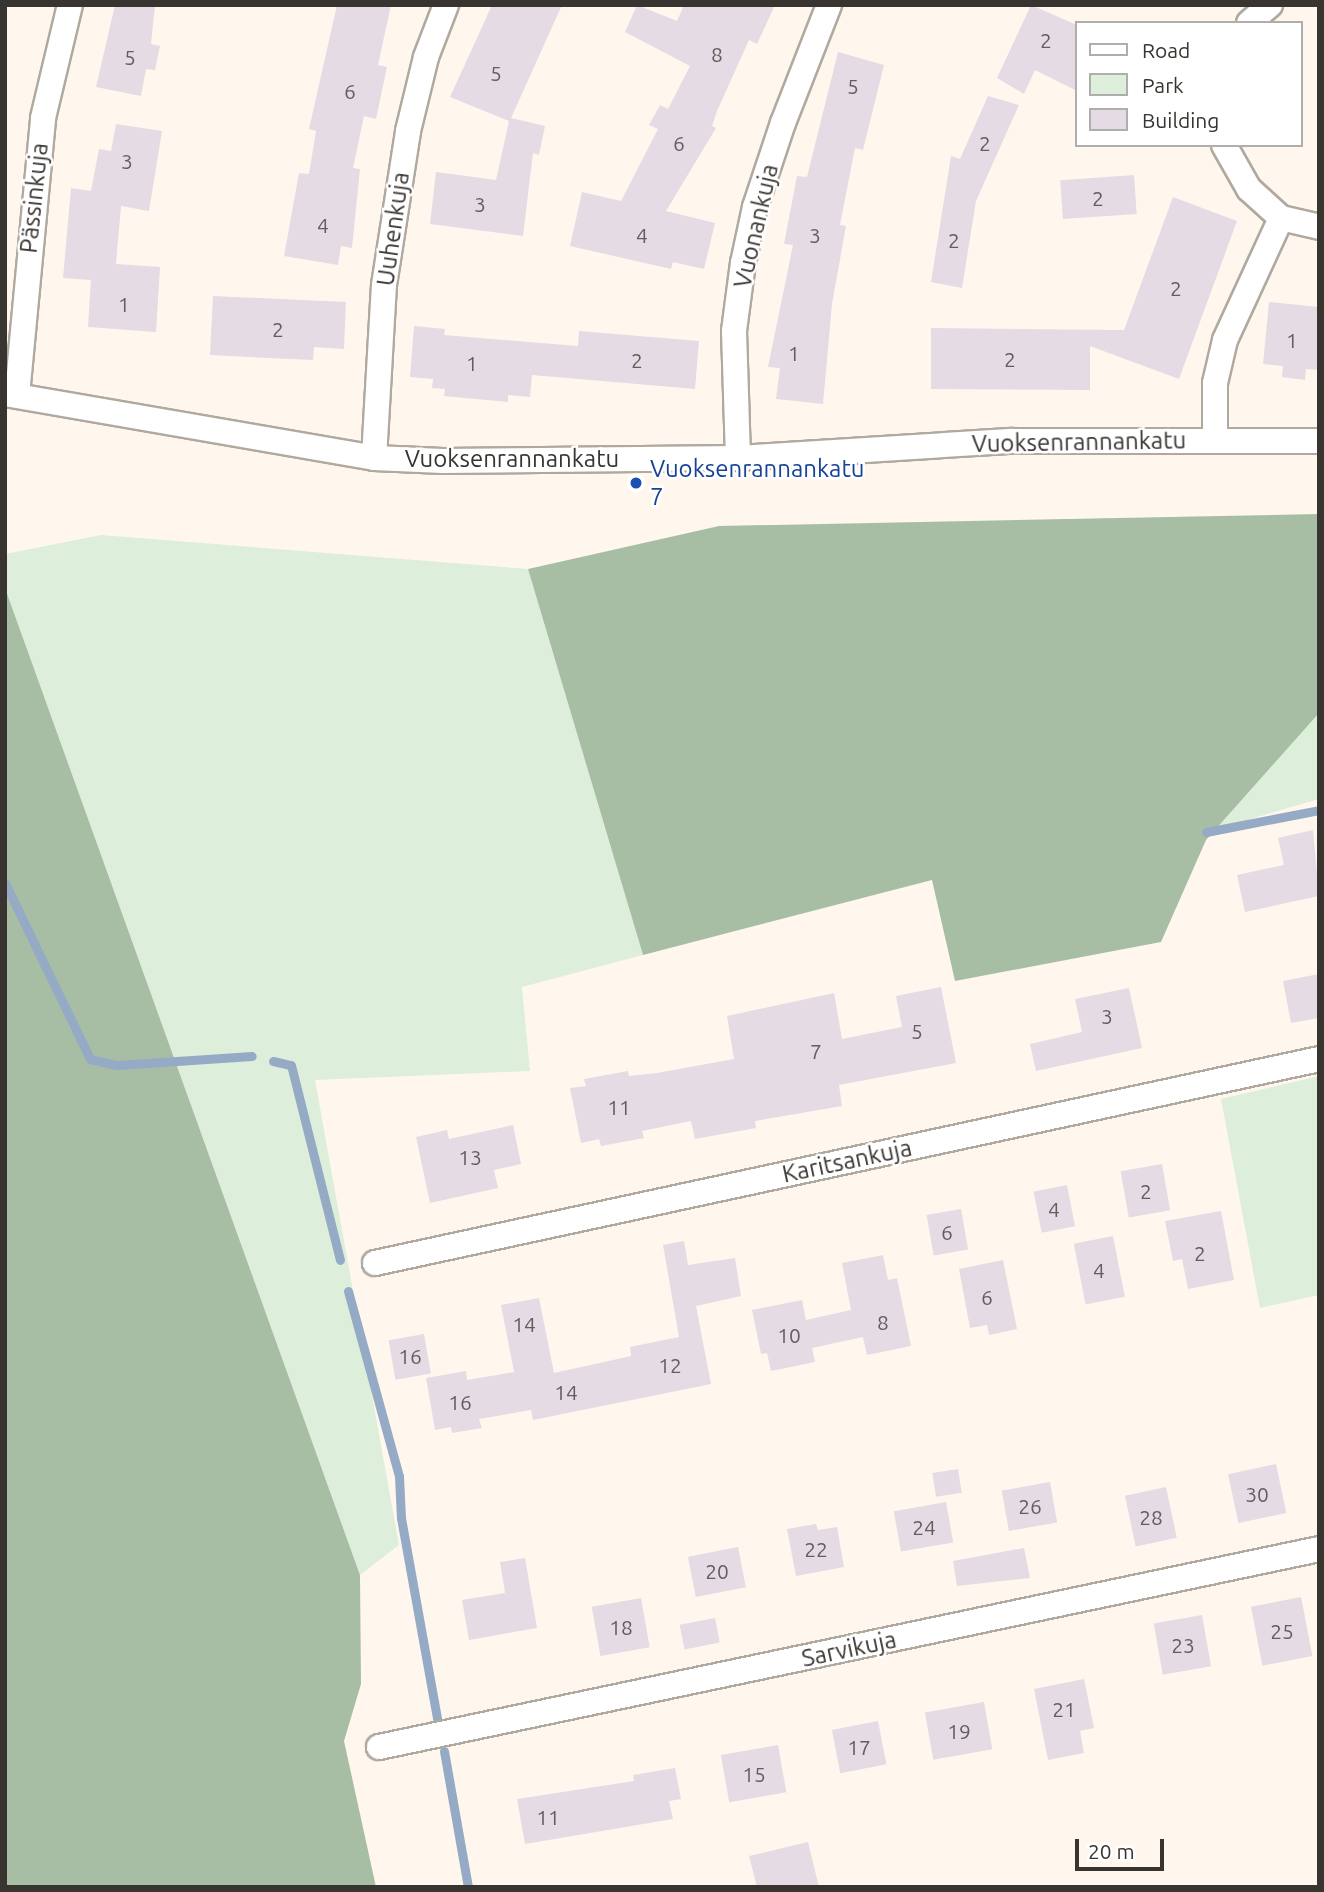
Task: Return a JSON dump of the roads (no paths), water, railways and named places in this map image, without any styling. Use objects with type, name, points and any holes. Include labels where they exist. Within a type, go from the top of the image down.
[{"type":"street","name":"Pässinkuja","points":[[11,394],[43,118],[70,5]]},
{"type":"street","name":"Uuhenkuja","points":[[374,458],[384,285],[400,183],[426,57],[446,5]]},
{"type":"street","name":"Vuonankuja","points":[[738,458],[734,331],[743,263],[779,135],[829,5]]},
{"type":"street","points":[[1251,21],[1270,5]]},
{"type":"street","points":[[1225,147],[1249,189],[1280,218],[1319,228]]},
{"type":"street","points":[[1215,440],[1215,383],[1225,341],[1280,218]]},
{"type":"street","name":"Vuoksenrannankatu","points":[[11,394],[374,458],[738,458],[1012,441],[1319,441]]},
{"type":"street","name":"Karitsankuja","points":[[375,1263],[1319,1059]]},
{"type":"street","name":"Sarvikuja","points":[[379,1747],[1319,1549]]},
{"type":"waterway","points":[[1206,832],[1319,810]]},
{"type":"waterway","points":[[5,883],[90,1059],[117,1065],[252,1056]]},
{"type":"waterway","points":[[273,1061],[291,1065],[340,1260]]},
{"type":"waterway","points":[[348,1291],[399,1476],[401,1518],[437,1719]]},
{"type":"waterway","points":[[444,1751],[468,1887]]},
{"type":"place","name":"Vuoksenrannankatu 7","points":[[636,483]]}]
